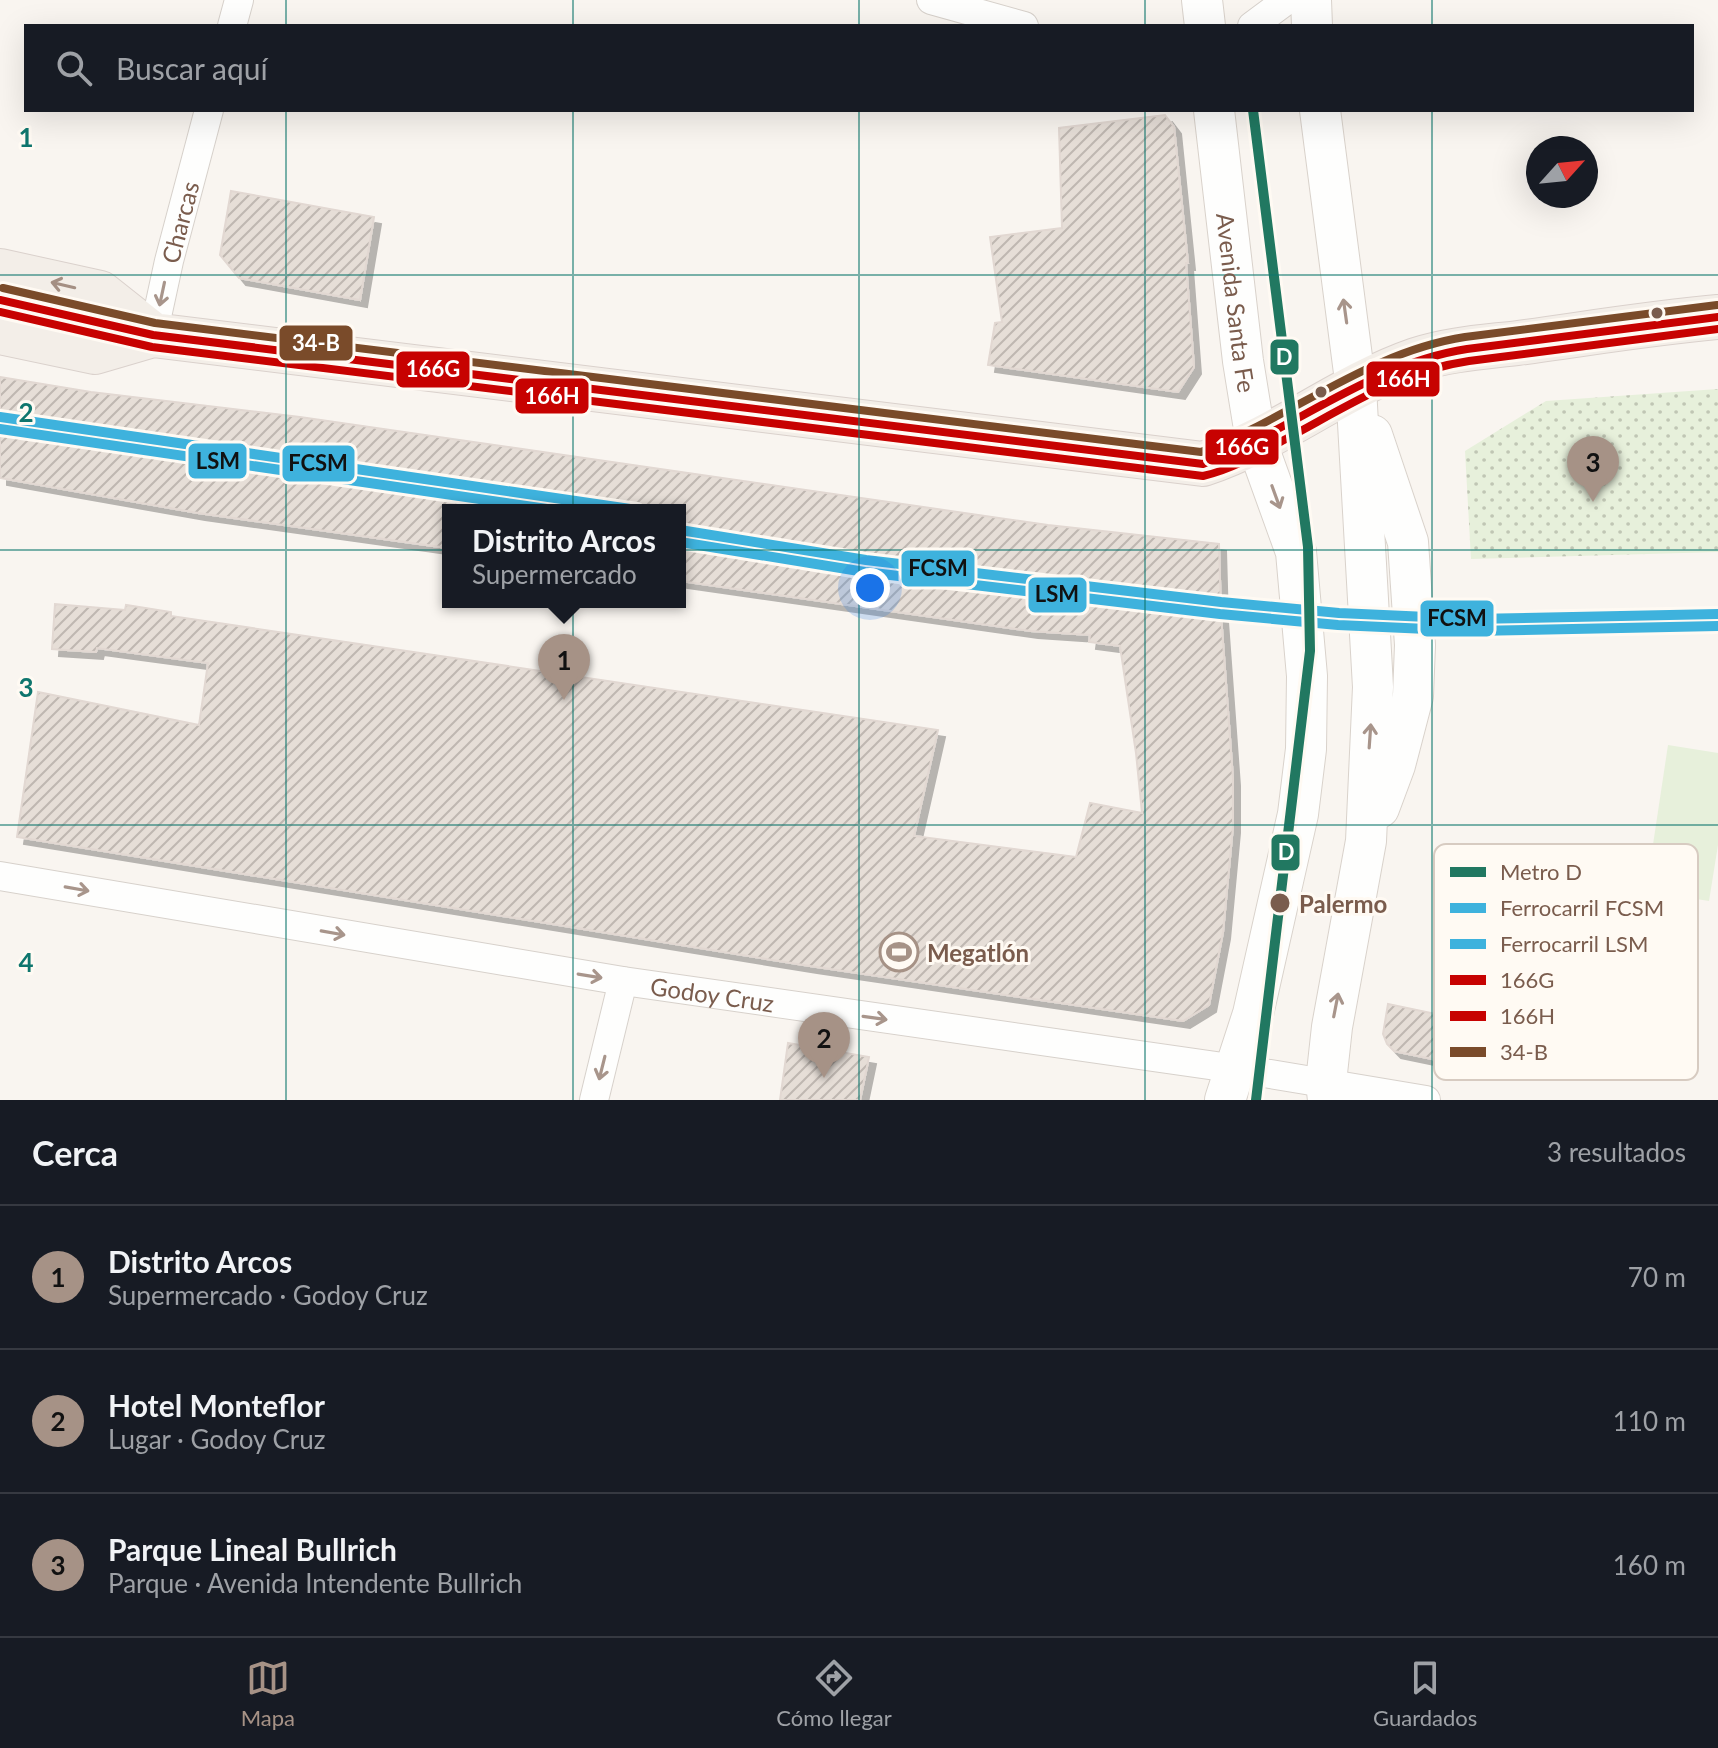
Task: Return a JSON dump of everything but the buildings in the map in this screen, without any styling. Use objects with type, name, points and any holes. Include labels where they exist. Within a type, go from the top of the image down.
[{"type":"main road","points":[[1202,0],[1205,24]]},
{"type":"main road","points":[[1311,0],[1312,24]]},
{"type":"main road","name":"Avenida Santa Fe","points":[[1214,112],[1243,361],[1256,441],[1296,552],[1307,676],[1306,749],[1298,814],[1253,1014],[1230,1085]]},
{"type":"main road","points":[[1320,112],[1356,388],[1373,687],[1366,841],[1332,1027],[1327,1091]]},
{"type":"main road","points":[[0,271],[100,293],[153,335]]},
{"type":"main road","points":[[0,332],[95,352],[153,335],[1203,464],[1231,454],[1356,388],[1419,359],[1477,347],[1718,317]]},
{"type":"street","points":[[233,24],[239,0]]},
{"type":"street","points":[[931,0],[1017,24]]},
{"type":"street","points":[[1255,24],[1287,0]]},
{"type":"street","name":"Charcas","points":[[153,335],[208,112]]},
{"type":"street","name":"Godoy Cruz","points":[[0,876],[1230,1085],[1426,1100]]},
{"type":"street","points":[[594,1100],[623,981]]},
{"type":"green space","points":[[1718,389],[1718,552],[1471,559],[1465,451],[1546,401]]},
{"type":"green space","points":[[1668,745],[1718,753],[1718,845],[1709,901],[1698,899],[1698,844],[1653,844]]},
{"type":"metro line","name":"D","points":[[1253,112],[1308,547],[1310,651],[1256,1100]]},
{"type":"rail line","name":"FCSM","points":[[0,417],[596,504]]},
{"type":"rail line","name":"LSM","points":[[0,429],[513,504]]},
{"type":"rail line","name":"FCSM","points":[[686,531],[866,560],[1339,613],[1472,619],[1718,614]]},
{"type":"rail line","name":"LSM","points":[[686,543],[865,572],[1338,625],[1472,631],[1718,626]]},
{"type":"transit line","name":"34-B","points":[[3,288],[155,323],[1201,452],[1363,371],[1430,345],[1465,337],[1717,305]]},
{"type":"transit line","name":"166G","points":[[0,300],[153,335],[1203,464],[1269,434],[1365,383],[1431,357],[1467,349],[1718,317]]},
{"type":"transit line","name":"166H","points":[[0,312],[152,347],[1203,476],[1253,457],[1395,382],[1443,366],[1718,329]]},
{"type":"place","name":"Parque Lineal Bullrich","points":[[1593,502]]},
{"type":"place","name":"Distrito Arcos","points":[[564,700]]},
{"type":"place","name":"Palermo","points":[[1280,903]]},
{"type":"place","name":"Megatlón","points":[[899,952]]},
{"type":"place","name":"Hotel Monteflor","points":[[824,1078]]}]
